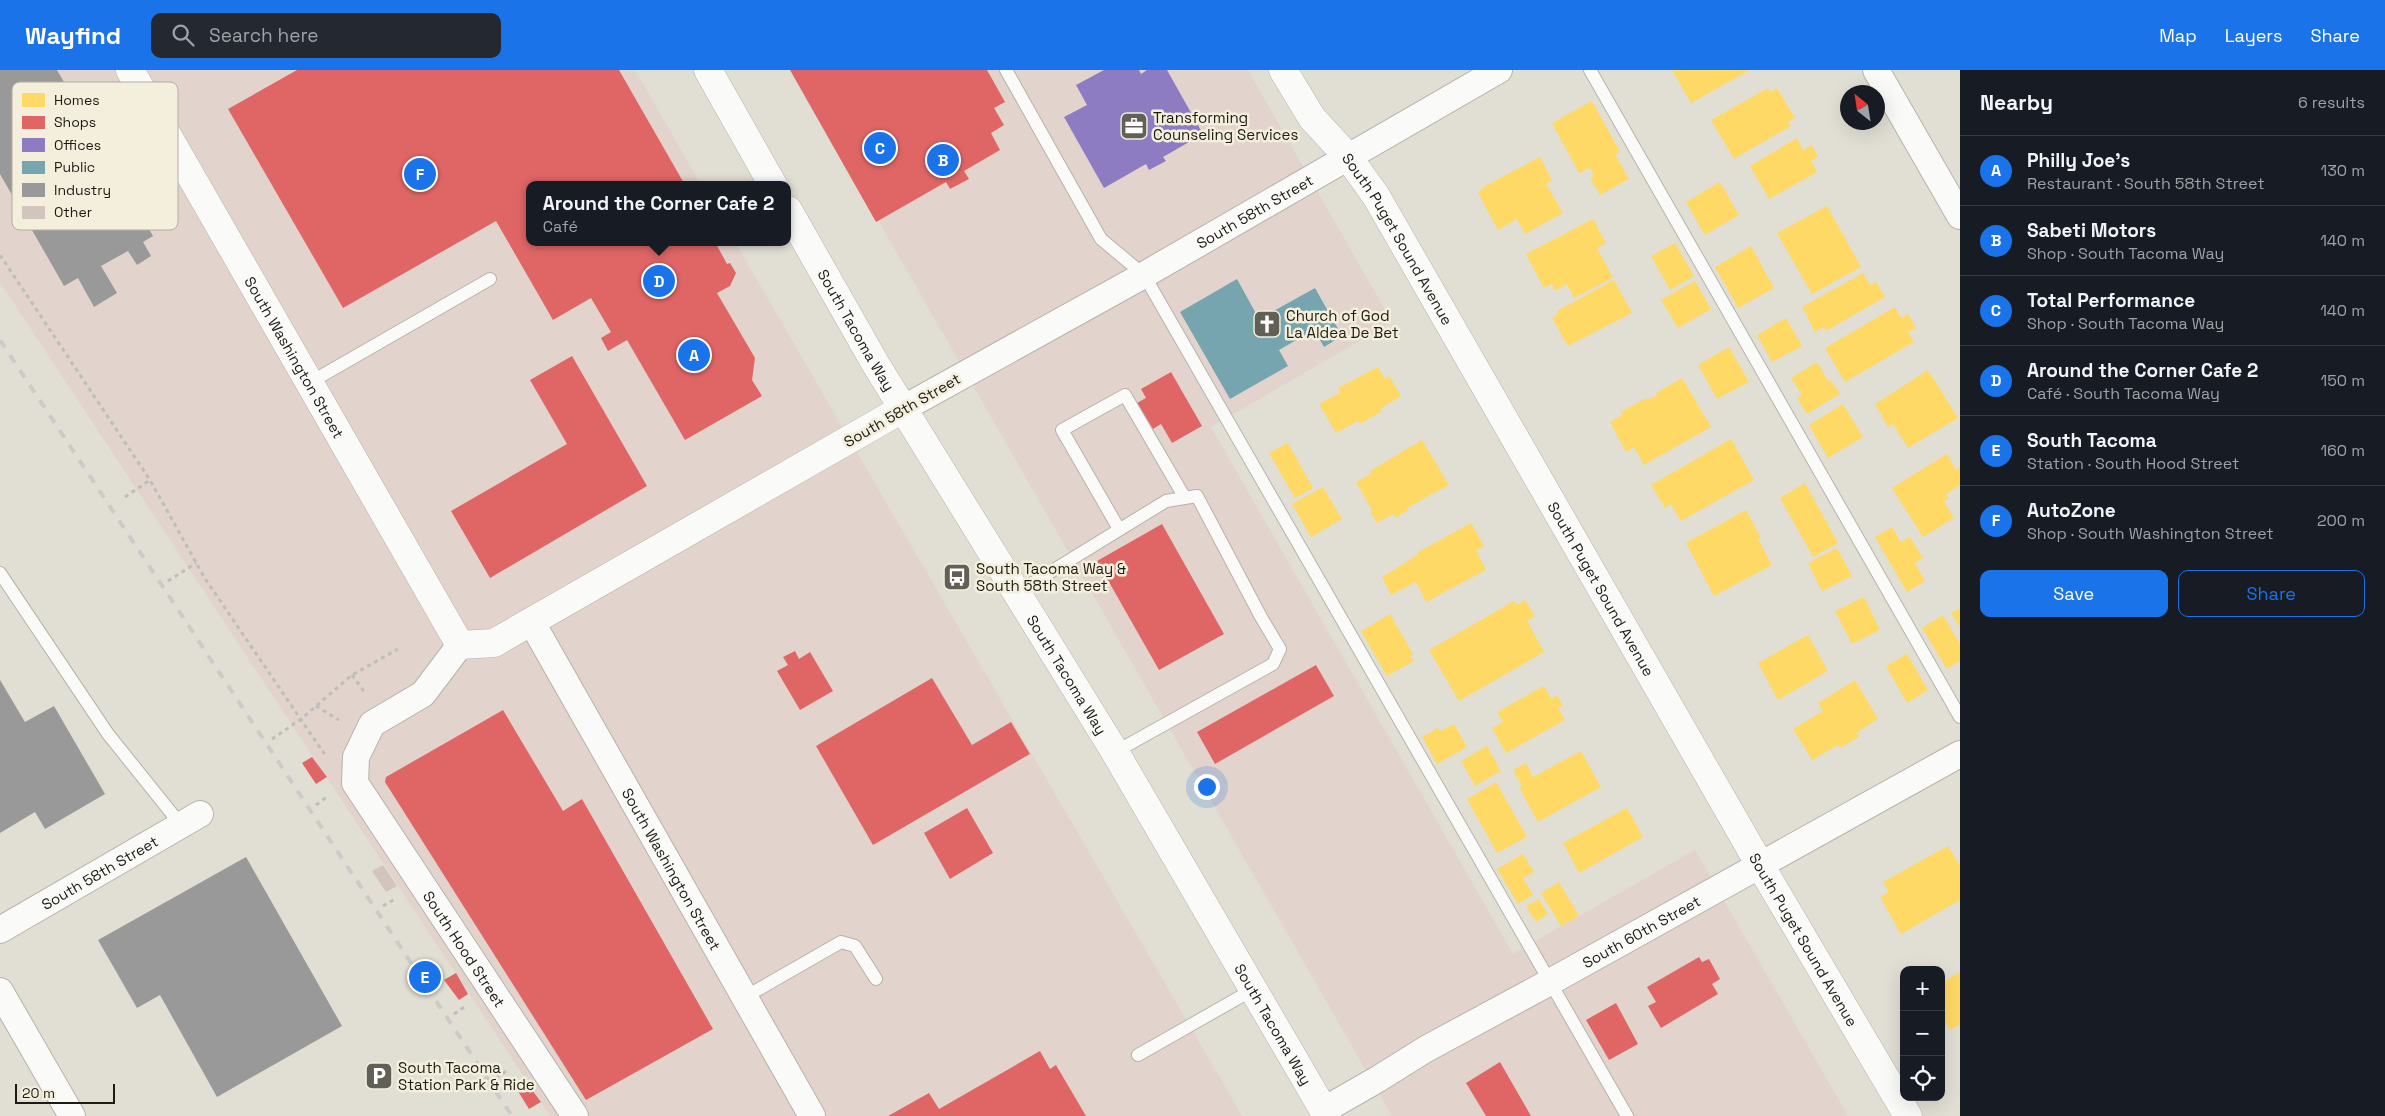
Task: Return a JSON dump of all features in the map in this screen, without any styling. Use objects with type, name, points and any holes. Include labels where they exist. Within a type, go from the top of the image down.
[{"type":"street","name":"South Washington Street","points":[[130,70],[137,82]]},
{"type":"street","points":[[708,70],[771,181]]},
{"type":"street","name":"South Puget Sound Avenue","points":[[1283,70],[1312,118],[1348,156],[1376,196],[1760,866],[1908,1116]]},
{"type":"street","name":"South 58th Street","points":[[460,644],[494,643],[904,408],[1144,275],[1499,70]]},
{"type":"street","points":[[1876,70],[1960,216]]},
{"type":"street","name":"South Washington Street","points":[[178,154],[460,644]]},
{"type":"street","name":"South Tacoma Way","points":[[791,215],[875,363],[1115,752],[1325,1113]]},
{"type":"street","name":"South Washington Street","points":[[531,621],[812,1116]]},
{"type":"street","name":"South Hood Street","points":[[460,644],[423,694],[372,724],[356,756],[355,783],[575,1116]]},
{"type":"street","name":"South 60th Street","points":[[1325,1113],[1426,1048],[1550,982],[1960,754]]},
{"type":"street","name":"South 58th Street","points":[[0,930],[191,820]]},
{"type":"street","points":[[0,991],[72,1116]]},
{"type":"lane","points":[[1006,70],[1101,239],[1144,275],[1627,1116]]},
{"type":"lane","points":[[1590,70],[1960,717]]},
{"type":"lane","points":[[309,382],[490,280]]},
{"type":"lane","points":[[1119,529],[1062,430],[1125,395],[1185,498]]},
{"type":"lane","points":[[1018,592],[1166,501],[1197,496],[1280,649],[1273,664],[1115,752]]},
{"type":"lane","points":[[0,573],[108,734],[191,820]]},
{"type":"lane","points":[[744,997],[841,942],[855,946],[876,979]]},
{"type":"lane","points":[[1138,1056],[1254,989]]},
{"type":"path","points":[[0,255],[150,480],[196,563],[329,762]]},
{"type":"path","points":[[125,498],[150,480]]},
{"type":"path","points":[[168,581],[196,563]]},
{"type":"path","points":[[272,739],[300,719],[352,675],[398,649]]},
{"type":"path","points":[[352,675],[356,682]]},
{"type":"path","points":[[316,706],[328,714]]},
{"type":"shaded area","points":[[0,70],[635,70],[699,181],[526,181],[526,246],[737,246],[1242,1116],[550,1116],[0,282]]},
{"type":"shaded area","points":[[792,70],[1248,70],[1392,322],[1211,427],[1513,954],[1695,850],[1848,1116],[1392,1116]]},
{"type":"building: Homes","points":[[1672,70],[1750,70],[1691,103]]},
{"type":"building: Homes","points":[[1768,88],[1770,92],[1777,88],[1795,118],[1788,122],[1791,126],[1734,159],[1711,120]]},
{"type":"building: Homes","points":[[1592,101],[1620,152],[1615,154],[1629,179],[1600,195],[1590,178],[1594,176],[1590,168],[1579,173],[1552,123]]},
{"type":"building: Homes","points":[[1797,138],[1803,150],[1812,145],[1818,157],[1811,161],[1817,172],[1769,199],[1750,166]]},
{"type":"building: Homes","points":[[1540,157],[1552,180],[1546,184],[1563,213],[1525,234],[1517,219],[1498,230],[1478,193],[1485,186]]},
{"type":"building: Homes","points":[[1720,182],[1739,215],[1705,235],[1686,202]]},
{"type":"building: Homes","points":[[1827,206],[1861,267],[1812,294],[1777,233]]},
{"type":"building: Homes","points":[[1593,219],[1606,243],[1597,248],[1613,278],[1574,298],[1567,284],[1555,291],[1552,284],[1544,288],[1526,254]]},
{"type":"building: Homes","points":[[1675,243],[1694,276],[1670,290],[1651,256]]},
{"type":"building: Homes","points":[[1751,246],[1774,288],[1738,308],[1715,267]]},
{"type":"building: Homes","points":[[1863,273],[1870,285],[1876,282],[1885,297],[1826,331],[1824,327],[1815,332],[1802,307]]},
{"type":"building: Homes","points":[[1614,280],[1632,313],[1568,346],[1552,318],[1558,314],[1557,311]]},
{"type":"building: Homes","points":[[1695,281],[1711,309],[1678,328],[1661,300]]},
{"type":"building: Homes","points":[[1895,307],[1901,318],[1908,314],[1916,328],[1908,332],[1914,342],[1845,382],[1825,348]]},
{"type":"building: Homes","points":[[1786,318],[1802,346],[1772,362],[1757,335]]},
{"type":"building: Homes","points":[[1729,347],[1749,382],[1717,399],[1698,365]]},
{"type":"building: Homes","points":[[1817,362],[1828,381],[1831,380],[1840,394],[1807,414],[1797,398],[1802,395],[1791,378]]},
{"type":"building: Homes","points":[[1378,367],[1385,379],[1389,376],[1401,396],[1380,409],[1382,411],[1360,424],[1358,421],[1336,433],[1319,404],[1341,392],[1338,388]]},
{"type":"building: Homes","points":[[1928,370],[1958,418],[1908,448],[1893,424],[1888,427],[1875,404]]},
{"type":"building: Homes","points":[[1682,378],[1711,427],[1644,465],[1634,447],[1626,452],[1610,422],[1622,415],[1621,412],[1646,398],[1647,400],[1658,395],[1656,393]]},
{"type":"building: Homes","points":[[1843,404],[1863,437],[1828,458],[1809,425]]},
{"type":"building: Homes","points":[[1731,439],[1754,480],[1681,521],[1671,504],[1665,508],[1651,485]]},
{"type":"building: Homes","points":[[1422,440],[1449,485],[1407,508],[1408,510],[1396,518],[1393,514],[1377,523],[1356,482],[1371,474],[1370,471]]},
{"type":"building: Homes","points":[[1288,443],[1313,488],[1295,498],[1269,453]]},
{"type":"building: Homes","points":[[1947,454],[1956,470],[1960,467],[1960,485],[1946,494],[1949,498],[1944,501],[1954,518],[1923,537],[1892,488]]},
{"type":"building: Homes","points":[[1805,483],[1838,543],[1813,557],[1780,498]]},
{"type":"building: Homes","points":[[1323,487],[1342,519],[1311,537],[1292,504]]},
{"type":"building: Homes","points":[[1746,510],[1761,538],[1758,539],[1772,565],[1714,596],[1686,543]]},
{"type":"building: Homes","points":[[1471,523],[1484,546],[1476,550],[1486,570],[1426,602],[1416,582],[1391,595],[1382,577],[1419,554],[1418,552]]},
{"type":"building: Homes","points":[[1892,527],[1901,542],[1910,537],[1923,558],[1915,563],[1925,581],[1907,592],[1875,537]]},
{"type":"building: Homes","points":[[1837,548],[1852,576],[1822,591],[1808,563]]},
{"type":"building: Homes","points":[[1864,597],[1880,630],[1852,644],[1835,611]]},
{"type":"building: Homes","points":[[1525,600],[1535,616],[1527,621],[1544,652],[1459,701],[1429,650],[1514,601],[1517,605]]},
{"type":"building: Homes","points":[[1960,608],[1960,628],[1951,613]]},
{"type":"building: Homes","points":[[1390,614],[1413,654],[1410,656],[1414,661],[1387,676],[1361,631]]},
{"type":"building: Homes","points":[[1943,615],[1960,644],[1960,661],[1947,669],[1922,628]]},
{"type":"building: Homes","points":[[1808,635],[1828,671],[1778,700],[1758,663]]},
{"type":"building: Homes","points":[[1907,654],[1928,690],[1907,703],[1886,666]]},
{"type":"building: Homes","points":[[1855,680],[1878,719],[1856,733],[1859,737],[1840,748],[1838,745],[1812,760],[1793,729],[1823,711],[1818,703]]},
{"type":"building: Homes","points":[[1544,686],[1551,699],[1557,695],[1563,706],[1558,708],[1565,720],[1506,753],[1492,728],[1503,722],[1497,712]]},
{"type":"building: Homes","points":[[1454,724],[1467,747],[1437,764],[1422,737],[1438,728],[1440,731]]},
{"type":"building: Homes","points":[[1487,746],[1501,771],[1475,786],[1461,761]]},
{"type":"building: Homes","points":[[1581,751],[1601,787],[1538,822],[1519,787],[1522,786],[1513,770],[1526,763],[1533,777]]},
{"type":"building: Homes","points":[[1496,782],[1527,837],[1497,853],[1467,799]]},
{"type":"building: Homes","points":[[1627,808],[1643,837],[1579,873],[1563,843]]},
{"type":"building: Homes","points":[[1948,846],[1960,866],[1960,900],[1901,934],[1880,897],[1889,892],[1883,882]]},
{"type":"building: Homes","points":[[1523,854],[1534,872],[1523,878],[1533,895],[1518,904],[1497,869]]},
{"type":"building: Homes","points":[[1559,882],[1579,916],[1561,926],[1541,893]]},
{"type":"building: Homes","points":[[1539,899],[1548,914],[1536,922],[1526,906]]},
{"type":"building: Homes","points":[[1960,972],[1960,1024],[1950,1030],[1945,1022],[1945,981]]},
{"type":"building: Shops","points":[[297,70],[619,70],[683,181],[526,181],[526,246],[717,246],[727,264],[730,263],[736,273],[730,286],[717,293],[755,358],[752,380],[762,396],[685,440],[627,340],[608,351],[601,338],[611,332],[591,298],[553,320],[496,221],[343,308],[228,109]]},
{"type":"building: Shops","points":[[790,70],[987,70],[1005,102],[994,108],[1004,125],[991,133],[1000,150],[964,171],[969,179],[950,189],[946,182],[876,222]]},
{"type":"building: Shops","points":[[572,356],[647,486],[490,578],[451,511],[567,444],[530,380]]},
{"type":"building: Shops","points":[[1171,372],[1202,426],[1172,443],[1161,424],[1153,429],[1137,403],[1146,398],[1141,389]]},
{"type":"building: Shops","points":[[1162,524],[1224,634],[1159,670],[1097,561]]},
{"type":"building: Shops","points":[[795,651],[799,659],[810,652],[833,691],[800,710],[777,671],[788,665],[783,657]]},
{"type":"building: Shops","points":[[1316,665],[1334,696],[1215,764],[1197,732]]},
{"type":"building: Shops","points":[[932,678],[972,745],[1011,722],[1030,754],[873,845],[816,746]]},
{"type":"building: Shops","points":[[503,710],[563,811],[582,799],[713,1029],[586,1100],[385,782],[386,777]]},
{"type":"building: Shops","points":[[312,757],[327,777],[316,784],[302,763]]},
{"type":"building: Shops","points":[[967,808],[993,853],[950,879],[924,833]]},
{"type":"building: Shops","points":[[1699,957],[1702,962],[1709,959],[1720,979],[1712,984],[1718,994],[1661,1028],[1648,1006],[1656,1002],[1647,987]]},
{"type":"building: Shops","points":[[456,973],[468,994],[459,1000],[444,980]]},
{"type":"building: Shops","points":[[1616,1003],[1638,1044],[1609,1060],[1586,1020]]},
{"type":"building: Shops","points":[[1040,1051],[1050,1069],[1056,1065],[1086,1116],[888,1116],[929,1093],[939,1109]]},
{"type":"building: Shops","points":[[1500,1062],[1531,1116],[1486,1116],[1466,1083]]},
{"type":"building: Shops","points":[[526,1082],[541,1102],[529,1109],[516,1088]]},
{"type":"building: Offices","name":"Transforming Counseling Services","points":[[1104,70],[1139,70],[1141,74],[1147,70],[1167,70],[1203,134],[1163,157],[1166,161],[1149,170],[1146,164],[1104,188],[1064,117],[1087,105],[1076,85]]},
{"type":"building: Public","points":[[1237,279],[1259,319],[1315,288],[1342,336],[1324,347],[1314,330],[1279,350],[1288,366],[1230,399],[1180,312]]},
{"type":"building: Industry","points":[[0,70],[57,70],[64,82],[12,82],[12,195],[0,174]]},
{"type":"building: Industry","points":[[32,230],[150,230],[153,236],[143,242],[151,256],[137,265],[128,251],[101,266],[117,293],[94,307],[78,278],[64,286]]},
{"type":"building: Industry","points":[[0,680],[25,722],[54,706],[105,794],[45,829],[35,812],[0,833]]},
{"type":"building: Industry","points":[[246,857],[342,1026],[217,1097],[160,995],[137,1008],[98,940]]},
{"type":"building: Other","points":[[383,865],[397,886],[386,892],[372,871]]},
{"type":"railway","points":[[0,340],[512,1116]]},
{"type":"place","name":"Transforming Counseling Services","points":[[1134,126]]},
{"type":"place","name":"Total Performance","points":[[880,148]]},
{"type":"place","name":"Sabeti Motors","points":[[943,160]]},
{"type":"place","name":"AutoZone","points":[[420,174]]},
{"type":"place","name":"Around the Corner Cafe 2","points":[[659,281]]},
{"type":"place","name":"Church of God La Aldea De Bet","points":[[1267,324]]},
{"type":"place","name":"Philly Joe's","points":[[694,355]]},
{"type":"place","name":"South Tacoma Way & South 58th Street","points":[[957,577]]},
{"type":"place","name":"South Tacoma","points":[[425,977]]},
{"type":"place","name":"South Tacoma Station Park & Ride","points":[[379,1076]]}]
